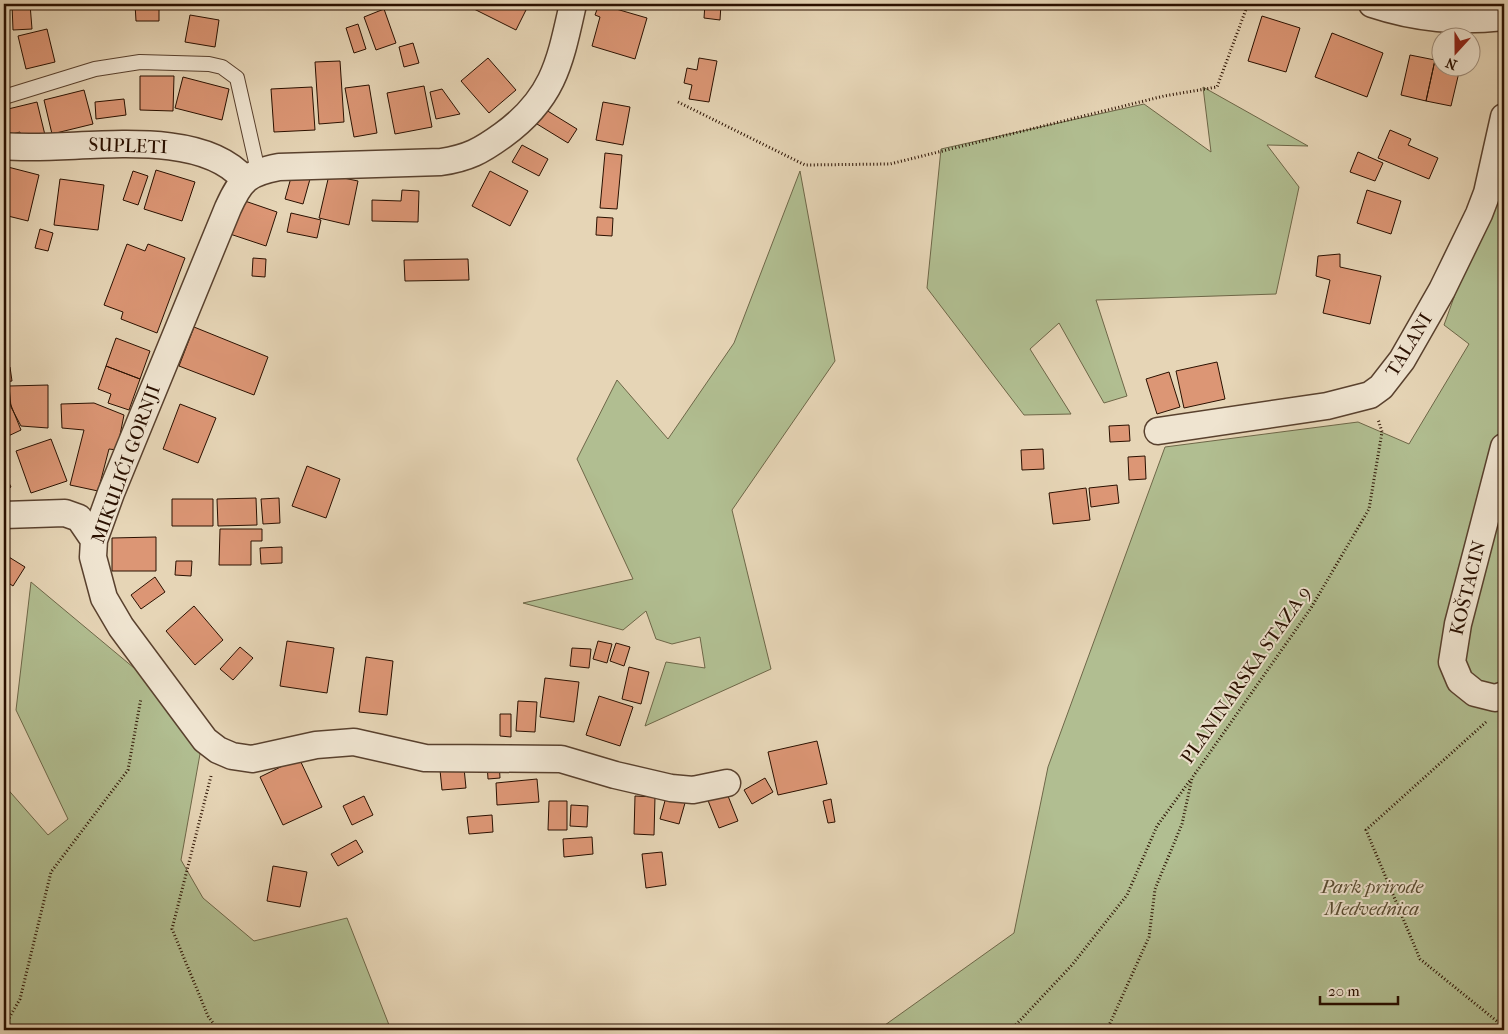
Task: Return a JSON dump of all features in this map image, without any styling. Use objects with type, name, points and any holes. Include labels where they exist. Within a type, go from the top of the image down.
[{"type":"street","points":[[251,175],[310,166],[441,162],[463,159],[481,151],[515,126],[544,95],[559,62],[573,4]]},
{"type":"street","points":[[1372,4],[1397,12],[1445,20],[1465,21],[1504,17]]},
{"type":"street","name":"TALANI","points":[[1158,432],[1327,406],[1370,394],[1381,387],[1402,360],[1447,281],[1487,193],[1504,117]]},
{"type":"street","name":"SUPLETI","points":[[4,146],[130,145],[186,149],[222,160],[234,168],[251,175]]},
{"type":"street","name":"MIKULIĆI GORNJI","points":[[251,175],[237,188],[224,217],[94,540],[93,556],[104,598],[121,628],[205,740],[218,750],[232,756],[252,759],[316,745],[354,742],[425,758],[560,759],[615,776],[672,788],[693,790],[727,783]]},
{"type":"street","name":"KOŠTACIN","points":[[1504,447],[1458,624],[1452,662],[1460,681],[1476,693],[1495,698],[1504,695]]},
{"type":"street","points":[[4,515],[65,513],[79,518],[94,540]]},
{"type":"lane","points":[[4,97],[95,69],[121,64],[176,62],[222,67],[237,78],[251,175]]},
{"type":"path","points":[[678,102],[805,165],[890,164],[1164,96],[1217,87],[1248,4]]},
{"type":"path","name":"PLANINARSKA STAZA 9","points":[[1107,1030],[1148,936],[1155,889],[1182,824],[1192,778],[1311,608],[1369,509],[1382,432],[1370,394]]},
{"type":"path","points":[[4,1027],[20,999],[51,872],[128,770],[143,687],[154,670]]},
{"type":"path","points":[[1490,719],[1366,830],[1420,959],[1504,1027]]},
{"type":"path","points":[[218,750],[172,929],[208,1016],[218,1030]]},
{"type":"path","points":[[1011,1030],[1072,965],[1127,895],[1157,826],[1192,778]]},
{"type":"green space","points":[[1203,87],[1308,146],[1267,145],[1299,187],[1276,294],[1096,300],[1127,396],[1104,403],[1059,323],[1030,349],[1071,414],[1024,415],[927,288],[941,149],[1144,104],[1211,152]]},
{"type":"green space","name":"Park prirode Medvednica","points":[[1502,164],[1504,164],[1504,1030],[878,1030],[1014,933],[1048,767],[1165,447],[1358,422],[1409,444],[1469,344],[1444,325]]},
{"type":"green space","points":[[800,171],[835,361],[732,510],[771,669],[645,726],[666,662],[705,668],[700,637],[672,644],[656,639],[646,611],[623,630],[523,603],[633,579],[577,459],[617,380],[668,439],[734,343]]},
{"type":"green space","points":[[31,582],[170,698],[200,754],[181,860],[203,898],[254,941],[347,918],[391,1030],[4,1030],[4,785],[48,835],[68,819],[16,710]]},
{"type":"building","points":[[12,4],[30,4],[32,29],[13,30]]},
{"type":"building","points":[[96,4],[116,4],[116,6],[96,7]]},
{"type":"building","points":[[135,4],[159,4],[159,21],[136,21]]},
{"type":"building","points":[[477,4],[529,4],[516,30],[474,9]]},
{"type":"building","points":[[599,4],[647,18],[635,59],[592,46],[600,17],[595,15]]},
{"type":"building","points":[[705,4],[721,4],[720,20],[704,18]]},
{"type":"building","points":[[384,9],[396,43],[376,50],[364,17]]},
{"type":"building","points":[[190,15],[219,20],[215,47],[185,42]]},
{"type":"building","points":[[1262,16],[1300,28],[1286,72],[1248,61]]},
{"type":"building","points":[[358,24],[366,49],[354,53],[346,28]]},
{"type":"building","points":[[47,29],[55,62],[26,69],[18,36]]},
{"type":"building","points":[[1332,33],[1383,53],[1367,97],[1315,77]]},
{"type":"building","points":[[413,43],[419,63],[404,67],[399,47]]},
{"type":"building","points":[[1410,55],[1430,59],[1431,78],[1426,101],[1401,95]]},
{"type":"building","points":[[488,58],[516,90],[489,113],[461,81]]},
{"type":"building","points":[[699,58],[717,61],[709,102],[689,99],[692,85],[684,83],[687,68],[697,70]]},
{"type":"building","points":[[340,61],[344,122],[319,124],[315,62]]},
{"type":"building","points":[[140,76],[174,76],[173,111],[140,110]]},
{"type":"building","points":[[183,77],[229,89],[222,120],[175,108]]},
{"type":"building","points":[[1431,78],[1458,78],[1451,106],[1426,101]]},
{"type":"building","points":[[369,85],[377,133],[354,137],[345,88]]},
{"type":"building","points":[[424,86],[432,127],[395,134],[387,93]]},
{"type":"building","points":[[312,87],[315,130],[274,132],[271,89]]},
{"type":"building","points":[[442,89],[460,114],[436,119],[430,92]]},
{"type":"building","points":[[84,90],[93,124],[52,134],[44,100]]},
{"type":"building","points":[[124,99],[126,115],[96,119],[95,102]]},
{"type":"building","points":[[37,102],[45,135],[22,140],[20,132],[4,136],[4,110]]},
{"type":"building","points":[[603,102],[630,107],[623,145],[596,140]]},
{"type":"building","points":[[546,110],[577,129],[568,143],[537,124]]},
{"type":"building","points":[[1390,130],[1411,139],[1408,145],[1438,158],[1429,179],[1378,158]]},
{"type":"building","points":[[522,145],[548,159],[539,176],[512,162]]},
{"type":"building","points":[[1358,152],[1383,163],[1375,181],[1350,172]]},
{"type":"building","points":[[605,153],[622,155],[617,209],[600,208]]},
{"type":"building","points":[[4,166],[39,175],[28,221],[4,215]]},
{"type":"building","points":[[156,170],[195,182],[182,221],[144,209]]},
{"type":"building","points":[[133,171],[148,176],[138,205],[123,200]]},
{"type":"building","points":[[490,171],[528,191],[510,226],[472,206]]},
{"type":"building","points":[[292,174],[310,179],[303,204],[285,199]]},
{"type":"building","points":[[329,175],[358,181],[349,225],[319,218]]},
{"type":"building","points":[[60,179],[104,185],[98,230],[54,225]]},
{"type":"building","points":[[402,190],[419,191],[418,222],[372,221],[372,200],[401,201]]},
{"type":"building","points":[[1367,190],[1401,201],[1391,234],[1357,223]]},
{"type":"building","points":[[242,200],[277,212],[266,246],[230,234]]},
{"type":"building","points":[[291,213],[321,220],[317,238],[287,232]]},
{"type":"building","points":[[597,217],[613,218],[612,236],[596,235]]},
{"type":"building","points":[[40,229],[53,233],[48,251],[35,248]]},
{"type":"building","points":[[127,244],[145,251],[148,244],[185,258],[157,333],[121,319],[123,312],[104,305]]},
{"type":"building","points":[[1340,254],[1340,267],[1381,276],[1370,324],[1323,313],[1330,280],[1316,276],[1318,256]]},
{"type":"building","points":[[253,258],[266,259],[265,277],[252,276]]},
{"type":"building","points":[[468,259],[469,280],[405,281],[404,260]]},
{"type":"building","points":[[194,327],[268,357],[254,395],[179,366]]},
{"type":"building","points":[[116,338],[150,351],[140,379],[106,366]]},
{"type":"building","points":[[1217,362],[1225,399],[1184,408],[1176,371]]},
{"type":"building","points":[[106,366],[140,379],[129,410],[108,403],[111,394],[98,389]]},
{"type":"building","points":[[10,367],[12,381],[4,382],[4,368]]},
{"type":"building","points":[[1169,372],[1180,407],[1157,414],[1146,379]]},
{"type":"building","points":[[48,385],[48,428],[21,426],[11,407],[9,386]]},
{"type":"building","points":[[4,388],[21,430],[4,438]]},
{"type":"building","points":[[94,403],[124,415],[117,450],[109,449],[98,491],[70,485],[84,430],[62,428],[61,404]]},
{"type":"building","points":[[180,404],[216,418],[198,463],[163,449]]},
{"type":"building","points":[[1129,425],[1130,441],[1110,442],[1109,426]]},
{"type":"building","points":[[51,439],[67,481],[31,493],[16,451]]},
{"type":"building","points":[[1043,449],[1044,469],[1022,470],[1021,450]]},
{"type":"building","points":[[1145,456],[1146,479],[1129,480],[1128,457]]},
{"type":"building","points":[[307,466],[340,479],[326,518],[292,506]]},
{"type":"building","points":[[4,473],[11,487],[4,491]]},
{"type":"building","points":[[1117,485],[1119,503],[1091,507],[1089,488]]},
{"type":"building","points":[[1086,488],[1090,520],[1053,524],[1049,493]]},
{"type":"building","points":[[256,498],[257,525],[218,526],[217,499]]},
{"type":"building","points":[[279,498],[280,523],[263,524],[261,499]]},
{"type":"building","points":[[172,499],[213,499],[213,526],[172,526]]},
{"type":"building","points":[[220,529],[262,529],[262,541],[251,541],[251,565],[219,565]]},
{"type":"building","points":[[156,537],[156,571],[112,571],[112,538]]},
{"type":"building","points":[[282,547],[282,563],[261,564],[260,548]]},
{"type":"building","points":[[4,554],[25,567],[13,586],[4,580]]},
{"type":"building","points":[[176,561],[192,561],[191,576],[175,575]]},
{"type":"building","points":[[155,577],[165,592],[141,609],[131,595]]},
{"type":"building","points":[[194,606],[223,640],[195,665],[166,631]]},
{"type":"building","points":[[287,641],[334,648],[327,693],[280,686]]},
{"type":"building","points":[[598,641],[612,644],[607,663],[593,659]]},
{"type":"building","points":[[616,643],[630,647],[624,666],[610,661]]},
{"type":"building","points":[[240,647],[253,658],[233,680],[220,669]]},
{"type":"building","points":[[572,648],[591,649],[589,668],[570,666]]},
{"type":"building","points":[[366,657],[393,661],[387,715],[359,712]]},
{"type":"building","points":[[629,667],[649,672],[641,704],[622,699]]},
{"type":"building","points":[[545,678],[579,682],[574,722],[540,717]]},
{"type":"building","points":[[599,696],[633,707],[620,746],[586,735]]},
{"type":"building","points":[[518,701],[537,702],[535,732],[516,731]]},
{"type":"building","points":[[500,714],[511,714],[511,737],[500,736]]},
{"type":"building","points":[[817,741],[827,784],[778,795],[768,752]]},
{"type":"building","points":[[299,758],[322,807],[283,825],[260,777]]},
{"type":"building","points":[[499,762],[500,778],[488,779],[487,763]]},
{"type":"building","points":[[464,768],[466,788],[442,790],[440,770]]},
{"type":"building","points":[[765,778],[773,792],[752,804],[744,790]]},
{"type":"building","points":[[537,779],[539,802],[497,805],[496,783]]},
{"type":"building","points":[[726,791],[738,821],[719,828],[707,798]]},
{"type":"building","points":[[364,796],[373,815],[352,825],[343,806]]},
{"type":"building","points":[[635,796],[655,797],[654,835],[634,834]]},
{"type":"building","points":[[666,797],[685,803],[679,824],[660,819]]},
{"type":"building","points":[[831,799],[835,822],[828,823],[823,801]]},
{"type":"building","points":[[549,801],[567,801],[567,830],[548,830]]},
{"type":"building","points":[[571,805],[588,806],[587,827],[570,826]]},
{"type":"building","points":[[492,815],[493,832],[469,834],[467,817]]},
{"type":"building","points":[[592,837],[593,854],[564,857],[563,839]]},
{"type":"building","points":[[356,840],[363,852],[338,866],[331,854]]},
{"type":"building","points":[[662,852],[666,885],[646,888],[642,854]]},
{"type":"building","points":[[273,866],[307,872],[300,907],[267,901]]}]
